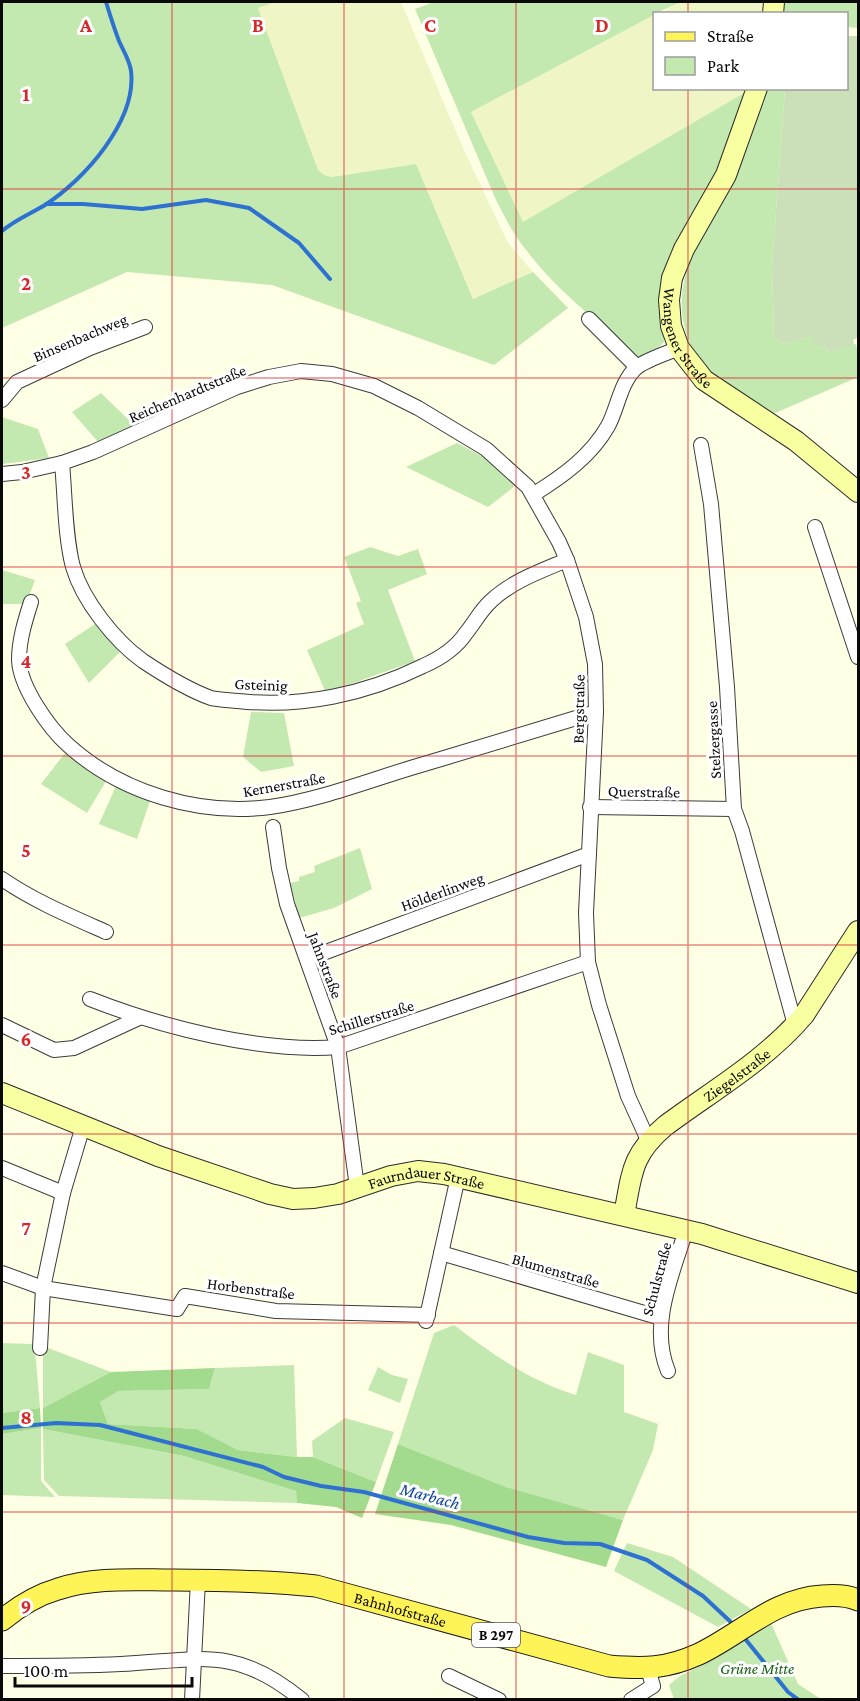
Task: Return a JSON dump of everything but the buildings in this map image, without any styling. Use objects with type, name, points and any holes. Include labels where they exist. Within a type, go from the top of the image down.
[{"type":"main road","name":"Bahnhofstraße","points":[[2,1620],[34,1599],[57,1589],[83,1583],[122,1579],[285,1583],[316,1586],[609,1666],[653,1685],[681,1661],[706,1650],[756,1618],[792,1601],[811,1596],[831,1595],[858,1600]]},
{"type":"street","name":"Wangener Straße","points":[[755,90],[726,175],[684,249],[672,278],[669,300],[671,326],[679,348],[694,370],[711,385],[796,441],[858,492]]},
{"type":"street","points":[[589,319],[637,367]]},
{"type":"street","name":"Binsenbachweg","points":[[2,400],[17,382],[90,348],[145,327]]},
{"type":"street","points":[[534,494],[561,477],[590,451],[609,425],[630,376],[637,367],[679,348]]},
{"type":"street","name":"Reichenhardtstraße","points":[[2,474],[62,463],[93,452],[237,387],[269,377],[301,371],[332,374],[374,386],[418,408],[486,449],[513,471],[534,494]]},
{"type":"street","name":"Stelzergasse","points":[[701,445],[711,504],[727,687],[734,809],[795,1025]]},
{"type":"street","name":"Gsteinig","points":[[62,463],[66,518],[73,567],[80,584],[106,626],[122,644],[170,679],[212,698],[284,704],[351,693],[388,681],[425,666],[454,648],[467,633],[476,617],[492,600],[521,580],[567,560]]},
{"type":"street","name":"Bergstraße","points":[[534,494],[567,560],[586,617],[595,664],[596,712],[586,912],[588,963],[598,1005],[628,1096],[648,1140]]},
{"type":"street","points":[[815,527],[858,657]]},
{"type":"street","name":"Kernerstraße","points":[[31,602],[21,636],[19,662],[23,677],[40,712],[61,739],[84,760],[112,778],[141,790],[195,805],[236,809],[270,807],[320,796],[596,712]]},
{"type":"street","name":"Querstraße","points":[[591,807],[734,809]]},
{"type":"street","name":"Jahnstraße","points":[[273,827],[287,904],[338,1047],[357,1187]]},
{"type":"street","name":"Hölderlinweg","points":[[307,959],[589,854]]},
{"type":"street","points":[[2,879],[21,892],[106,932]]},
{"type":"street","name":"Ziegelstraße","points":[[624,1215],[636,1157],[648,1140],[772,1048],[804,1015],[858,931]]},
{"type":"street","name":"Schillerstraße","points":[[90,999],[139,1018],[229,1038],[274,1046],[316,1049],[338,1047],[588,963]]},
{"type":"street","points":[[2,1025],[54,1050],[74,1048],[139,1018]]},
{"type":"street","name":"Faurndauer Straße","points":[[2,1093],[158,1156],[270,1194],[293,1199],[314,1198],[391,1176],[418,1171],[458,1177],[686,1230],[858,1283]]},
{"type":"street","points":[[40,1348],[43,1288],[63,1193],[83,1126]]},
{"type":"street","points":[[2,1168],[63,1193]]},
{"type":"street","name":"Horbenstraße","points":[[43,1288],[177,1309],[185,1296],[276,1311],[427,1319],[458,1177]]},
{"type":"street","name":"Schulstraße","points":[[668,1371],[659,1343],[661,1318],[686,1230]]},
{"type":"street","name":"Blumenstraße","points":[[441,1253],[661,1318]]},
{"type":"street","points":[[2,1273],[43,1288]]},
{"type":"street","points":[[192,1700],[198,1580]]},
{"type":"street","points":[[2,1666],[121,1664],[195,1658],[219,1659],[246,1665],[281,1682],[302,1700]]},
{"type":"street","points":[[449,1676],[499,1700]]},
{"type":"street","points":[[631,1700],[653,1685]]},
{"type":"green space","points":[[2,2],[276,2],[258,8],[318,170],[332,177],[416,164],[473,299],[533,272],[568,308],[494,365],[272,285],[127,272],[2,328]]},
{"type":"green space","points":[[276,2],[401,2],[463,148],[508,243],[533,272],[473,299],[416,164],[332,177],[318,170],[258,8]]},
{"type":"green space","points":[[434,2],[681,2],[658,12],[653,12],[653,16],[471,112],[523,222],[751,90],[714,181],[664,330],[664,342],[649,355],[637,358],[552,280],[522,245],[496,200],[415,9]]},
{"type":"green space","points":[[681,2],[768,2],[767,12],[662,12]]},
{"type":"green space","points":[[781,2],[858,2],[858,28],[848,27],[848,12],[780,12]]},
{"type":"green space","points":[[653,16],[653,90],[749,90],[523,223],[471,112]]},
{"type":"green space","points":[[848,36],[858,36],[858,337],[853,340],[854,345],[827,352],[824,344],[815,346],[812,336],[784,344],[774,337],[772,266],[785,90],[848,90]]},
{"type":"green space","points":[[763,90],[785,90],[772,266],[774,337],[784,344],[812,336],[824,344],[827,352],[856,344],[858,377],[773,414],[732,389],[704,366],[689,341],[682,305],[683,287],[691,259]]},
{"type":"green space","points":[[101,393],[135,426],[99,443],[72,412]]},
{"type":"green space","points":[[2,417],[38,429],[49,458],[2,464]]},
{"type":"green space","points":[[457,443],[489,460],[515,486],[488,507],[406,467]]},
{"type":"green space","points":[[370,547],[398,556],[418,549],[427,574],[388,590],[415,661],[326,693],[307,650],[364,624],[356,603],[361,601],[344,557]]},
{"type":"green space","points":[[2,570],[35,580],[26,604],[2,604]]},
{"type":"green space","points":[[95,624],[120,652],[89,683],[65,644]]},
{"type":"green space","points":[[251,712],[284,713],[294,766],[261,772],[243,757]]},
{"type":"green space","points":[[65,753],[106,781],[87,813],[41,784]]},
{"type":"green space","points":[[116,786],[151,798],[137,839],[99,824]]},
{"type":"green space","points":[[360,848],[372,889],[334,908],[299,918],[290,883],[299,881],[299,877],[315,872],[314,866]]},
{"type":"green space","points":[[454,1325],[512,1366],[576,1395],[588,1352],[624,1365],[624,1412],[658,1424],[653,1450],[623,1520],[506,1487],[398,1444],[434,1333]]},
{"type":"green space","points":[[2,1343],[32,1344],[36,1360],[40,1408],[2,1413]]},
{"type":"green space","points":[[43,1346],[111,1372],[43,1408]]},
{"type":"green space","points":[[294,1365],[297,1457],[238,1450],[197,1429],[108,1424],[100,1402],[117,1391],[209,1389],[215,1368]]},
{"type":"green space","points":[[378,1367],[392,1375],[408,1379],[400,1403],[368,1390]]},
{"type":"green space","points":[[215,1368],[209,1389],[118,1391],[100,1402],[108,1424],[197,1429],[238,1450],[313,1457],[376,1482],[362,1518],[336,1507],[297,1503],[296,1491],[184,1456],[43,1429],[43,1408],[111,1372]]},
{"type":"green space","points":[[40,1408],[41,1428],[2,1434],[2,1413]]},
{"type":"green space","points":[[345,1418],[394,1432],[376,1482],[313,1457],[312,1441]]},
{"type":"green space","points":[[41,1428],[41,1481],[55,1497],[2,1495],[2,1434]]},
{"type":"green space","points":[[43,1429],[184,1456],[296,1491],[297,1503],[59,1496],[44,1480]]},
{"type":"green space","points":[[398,1444],[506,1487],[623,1520],[606,1567],[451,1525],[375,1514]]},
{"type":"green space","points":[[627,1543],[673,1557],[751,1609],[718,1627],[614,1571]]},
{"type":"green space","name":"Grüne Mitte","points":[[771,1623],[798,1684],[821,1699],[674,1699],[669,1685],[680,1676]]},
{"type":"waterway","points":[[2,231],[45,205],[76,181],[105,147],[126,110],[131,90],[131,71],[106,2]]},
{"type":"waterway","points":[[46,204],[83,204],[142,209],[206,200],[249,208],[299,243],[330,279]]},
{"type":"waterway","name":"Marbach","points":[[2,1428],[56,1423],[100,1425],[263,1467],[284,1477],[321,1486],[364,1492],[528,1537],[564,1543],[600,1544],[647,1560],[703,1596],[734,1625]]},
{"type":"waterway","name":"Marbach","points":[[742,1635],[788,1692],[799,1700]]}]
